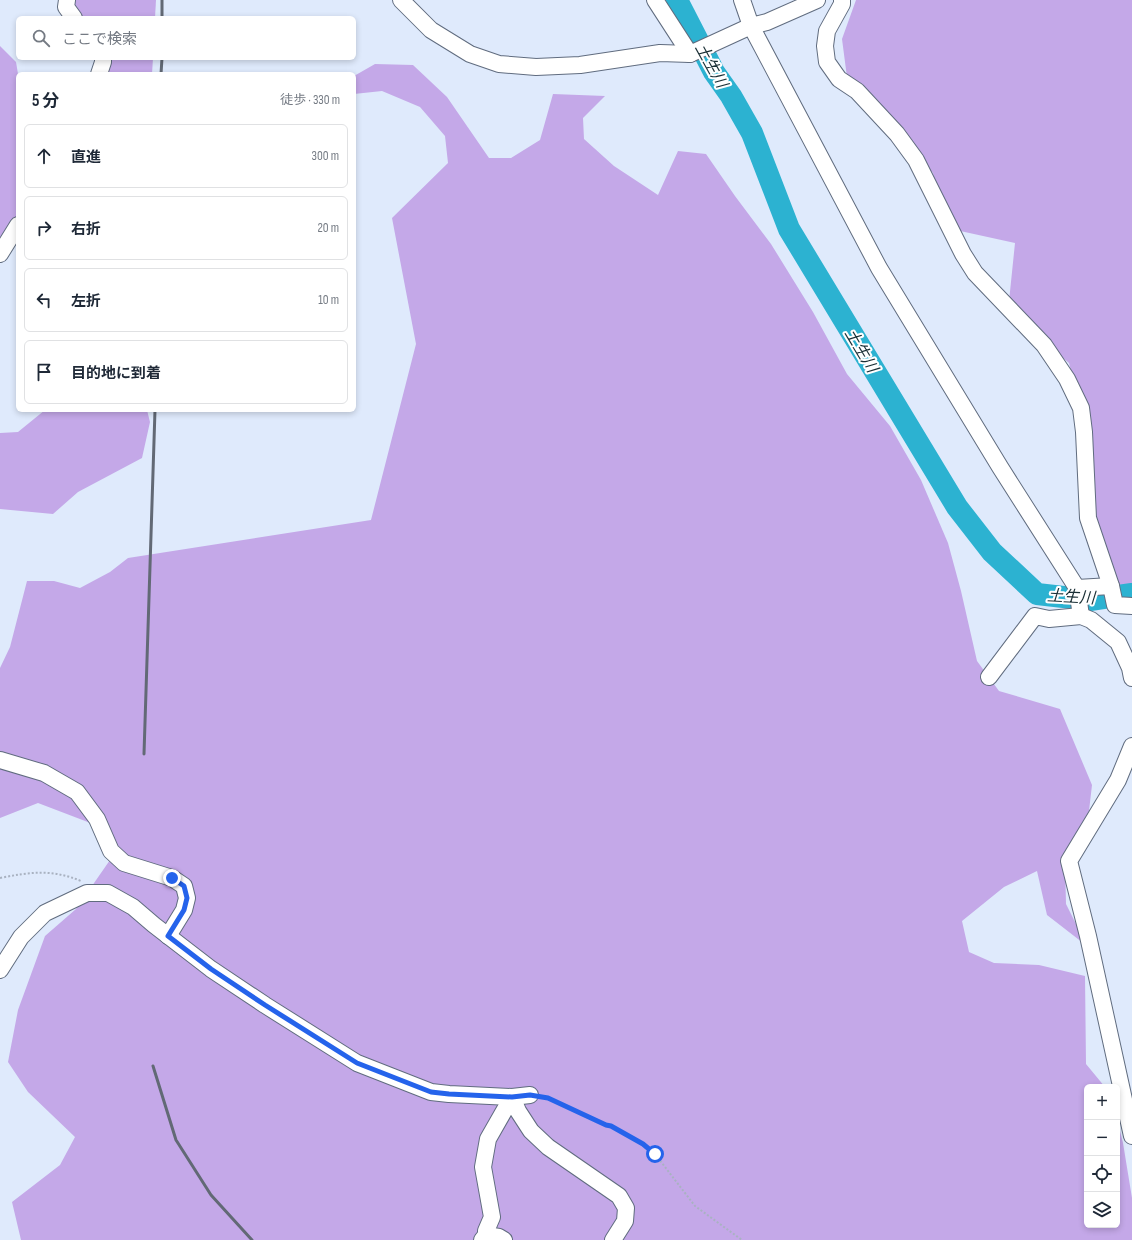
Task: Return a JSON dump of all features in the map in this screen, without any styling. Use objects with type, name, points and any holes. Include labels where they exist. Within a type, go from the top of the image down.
[{"type":"street","points":[[67,0],[66,7],[73,16]]},
{"type":"street","points":[[402,0],[430,30],[470,54],[498,64],[536,67],[573,66],[660,53],[690,54],[751,26],[767,22],[817,0]]},
{"type":"street","points":[[655,0],[690,54]]},
{"type":"street","points":[[742,0],[751,26],[878,268],[1000,467],[1078,590],[1081,616]]},
{"type":"street","points":[[842,0],[842,4],[828,32],[825,46],[827,62],[839,79],[857,91],[897,134],[916,160],[963,254],[975,273],[1044,345],[1067,379],[1080,408],[1084,432],[1088,518],[1111,586],[1114,605],[1132,606]]},
{"type":"street","points":[[100,72],[103,60]]},
{"type":"street","points":[[0,254],[16,228]]},
{"type":"street","points":[[1078,590],[1111,586]]},
{"type":"street","points":[[988,677],[1035,616],[1049,619],[1081,616],[1091,620],[1118,642],[1130,668],[1132,678]]},
{"type":"street","points":[[1132,746],[1118,780],[1069,862],[1088,936],[1132,1136]]},
{"type":"street","points":[[0,760],[44,772],[77,792],[97,819],[111,851],[124,863],[172,878],[184,886],[187,898],[184,910],[168,936]]},
{"type":"street","points":[[0,970],[21,937],[45,913],[88,893],[108,892],[133,907],[211,969],[357,1063],[431,1092],[512,1097],[530,1095]]},
{"type":"street","points":[[504,1240],[499,1237],[484,1238],[492,1217],[483,1167],[488,1139],[512,1097]]},
{"type":"street","points":[[512,1097],[518,1111],[531,1131],[548,1147],[619,1196],[626,1208],[625,1221],[613,1240]]},
{"type":"path","points":[[0,878],[28,872],[68,875],[81,881]]},
{"type":"path","points":[[530,1095],[548,1098],[611,1126],[643,1144],[655,1154],[695,1206],[742,1240]]},
{"type":"shaded area","points":[[63,0],[156,0],[155,16],[67,16]]},
{"type":"shaded area","points":[[856,0],[1132,0],[1132,588],[1119,592],[1094,547],[1086,430],[1069,363],[1008,311],[1015,243],[942,227],[933,173],[848,85],[842,39]]},
{"type":"shaded area","points":[[0,46],[16,62],[18,72],[16,72],[16,221],[0,245]]},
{"type":"shaded area","points":[[99,60],[153,60],[152,72],[103,72]]},
{"type":"shaded area","points":[[375,64],[413,65],[447,97],[489,158],[511,158],[540,140],[553,94],[605,96],[583,118],[584,139],[614,166],[658,195],[678,151],[706,154],[771,244],[813,312],[847,374],[890,426],[921,480],[948,543],[977,661],[999,691],[1060,709],[1092,785],[1087,828],[1065,863],[1066,904],[1087,946],[1047,915],[1037,871],[1004,887],[962,921],[969,952],[994,963],[1039,965],[1085,976],[1086,1064],[1103,1084],[1084,1084],[1084,1228],[1120,1228],[1120,1131],[1132,1198],[1132,1240],[21,1240],[12,1202],[60,1165],[75,1137],[28,1092],[8,1062],[18,1010],[45,936],[76,909],[110,860],[93,824],[38,803],[0,818],[0,668],[10,647],[27,581],[54,581],[80,588],[110,572],[128,558],[371,520],[416,344],[392,218],[448,163],[445,136],[420,107],[382,91],[356,94],[356,75]]},
{"type":"shaded area","points":[[43,412],[148,412],[150,422],[142,458],[78,492],[53,514],[0,509],[0,433],[18,432]]},
{"type":"waterway","name":"土生川","points":[[677,0],[714,72],[731,96],[752,133],[789,229],[957,507],[992,552],[1037,594],[1090,600],[1132,594]]},
{"type":"railway","points":[[162,0],[162,16]]},
{"type":"railway","points":[[161,72],[162,60]]},
{"type":"railway","points":[[144,754],[155,412]]},
{"type":"railway","points":[[153,1066],[176,1140],[211,1195],[252,1240]]},
{"type":"route","points":[[172,878],[184,886],[187,898],[184,910],[168,936],[211,969],[357,1063],[431,1092],[512,1097],[530,1095],[548,1098],[611,1126],[643,1144],[655,1154]]}]
